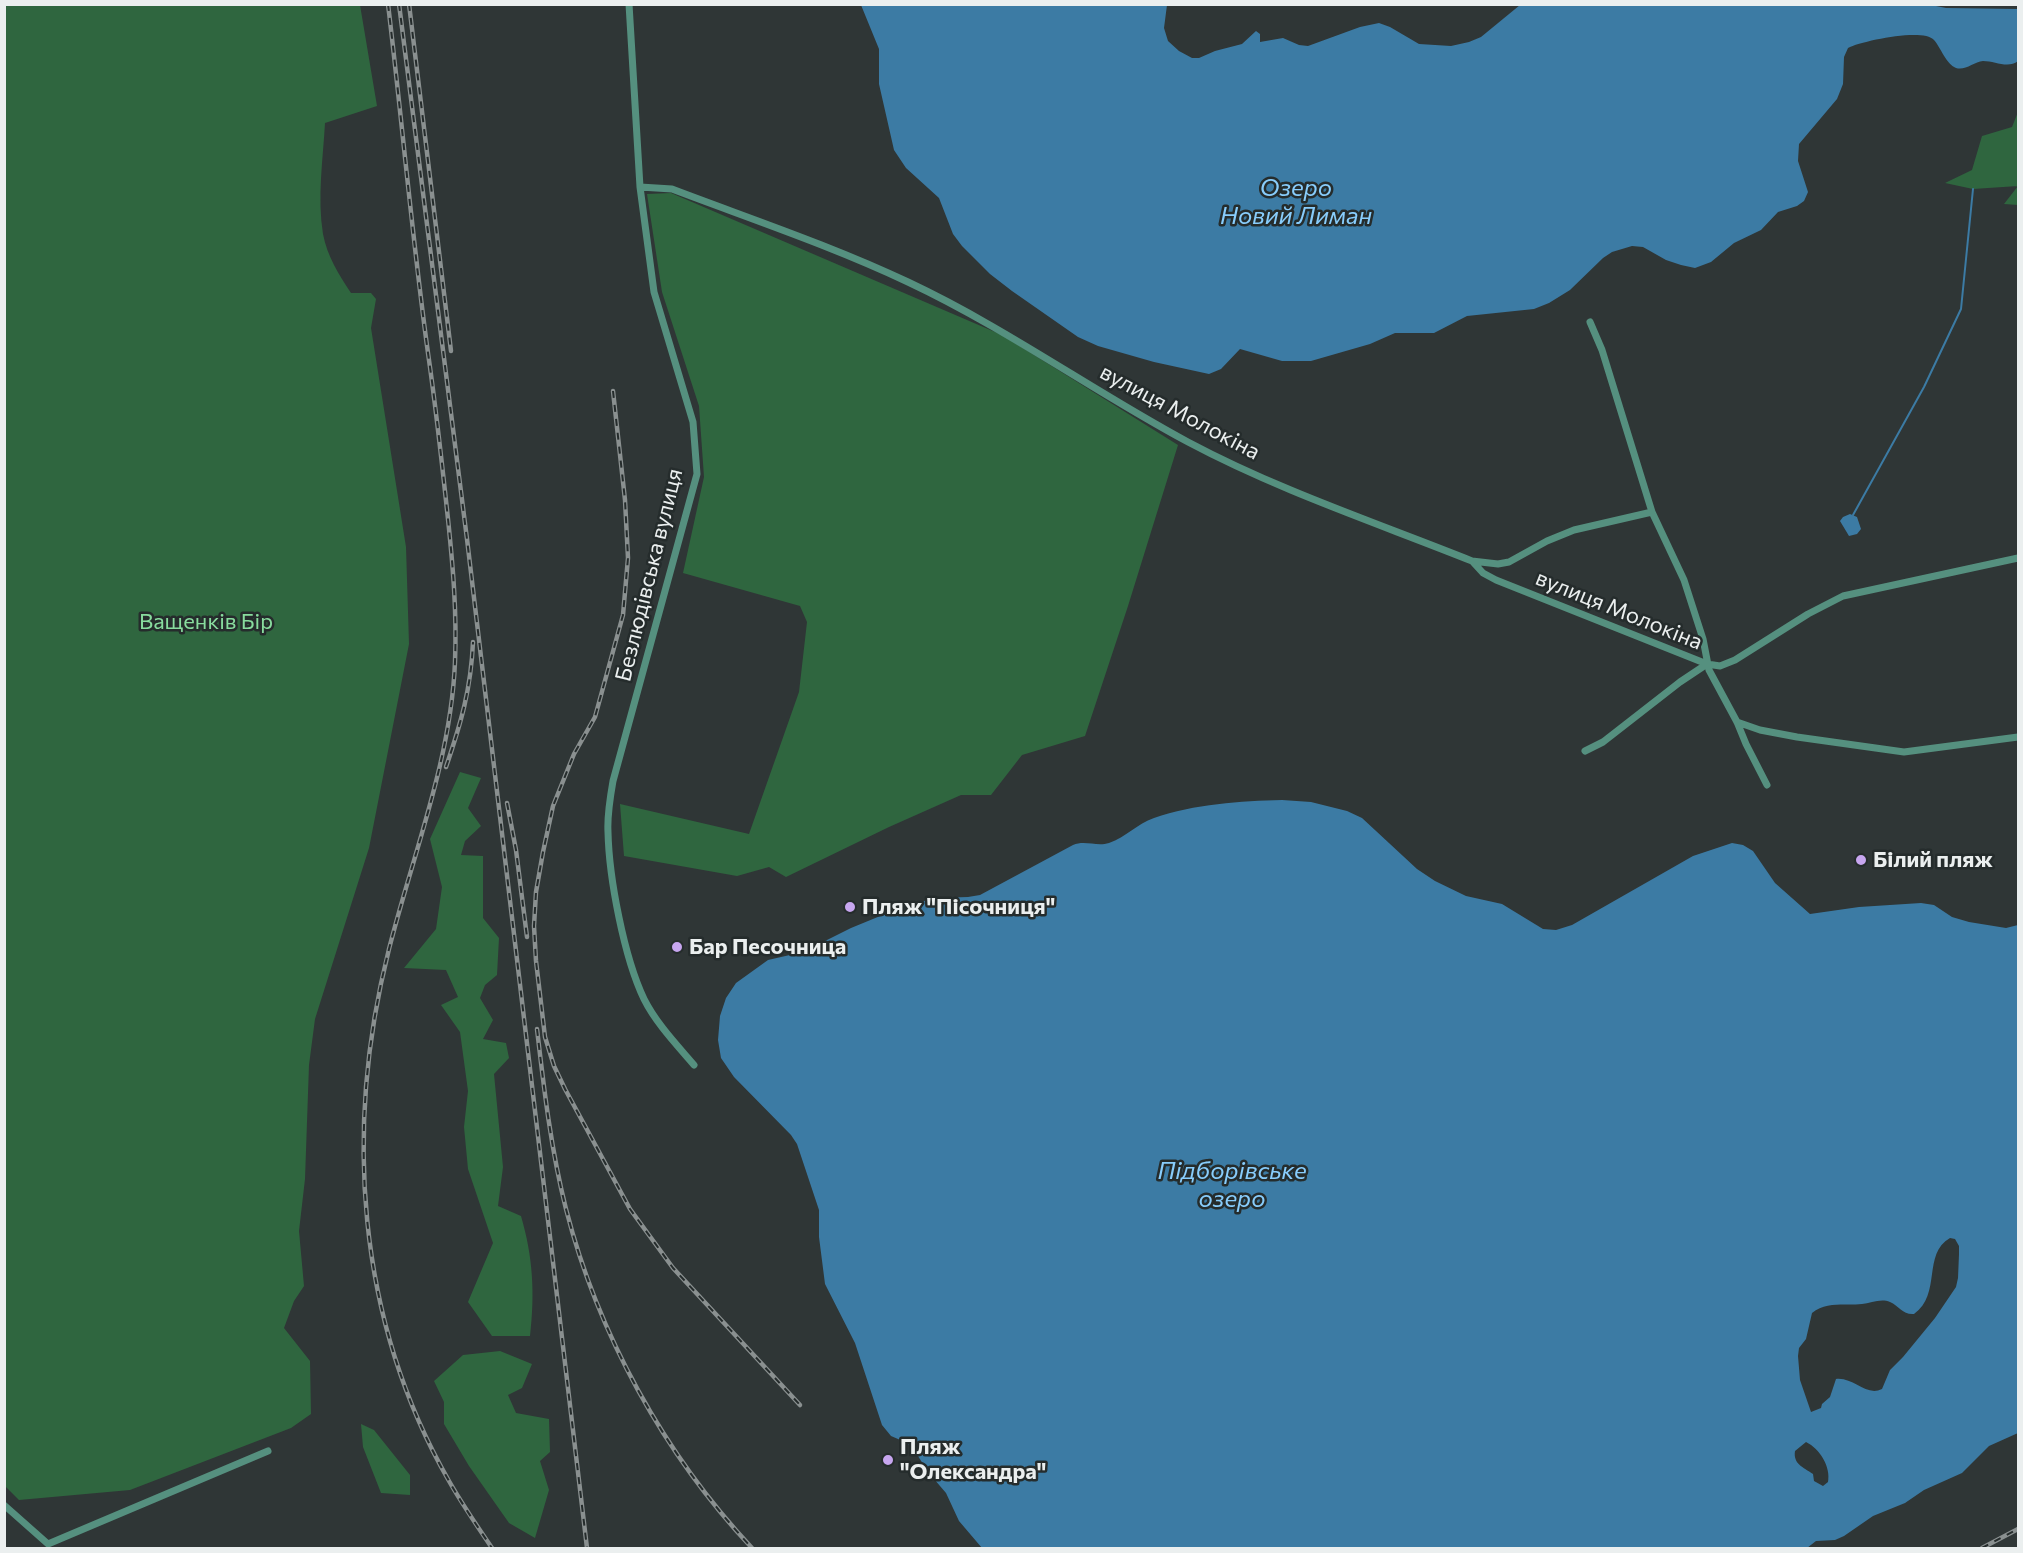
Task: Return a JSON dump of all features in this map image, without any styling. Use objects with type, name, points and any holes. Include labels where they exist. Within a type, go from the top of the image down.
[{"type":"street","name":"Безлюдівська вулиця","points":[[629,4],[640,187],[654,292],[693,422],[697,474],[613,781],[608,831],[614,889],[638,984],[652,1013],[694,1065]]},
{"type":"street","name":"вулиця Молокіна","points":[[640,187],[672,189],[901,279],[1012,336],[1130,410],[1191,443],[1290,489],[1472,561],[1483,573],[1496,580],[1707,664]]},
{"type":"street","points":[[1590,322],[1602,350],[1652,512],[1684,580],[1703,639],[1707,664],[1767,785]]},
{"type":"street","points":[[1472,561],[1498,564],[1509,562],[1547,541],[1574,530],[1652,512]]},
{"type":"street","points":[[1585,751],[1603,742],[1680,682],[1707,664],[1720,666],[1736,660],[1808,614],[1843,596],[2019,558]]},
{"type":"street","points":[[1737,722],[1760,730],[1797,737],[1905,752],[2019,737]]},
{"type":"street","points":[[4,1505],[48,1544],[268,1451]]},
{"type":"green space","name":"Ващенків Бір","points":[[5,4],[360,5],[377,106],[325,123],[320,207],[325,242],[338,272],[351,293],[371,293],[376,299],[371,328],[406,547],[409,644],[369,848],[315,1019],[309,1065],[305,1179],[299,1231],[304,1286],[294,1301],[284,1328],[310,1361],[311,1414],[291,1428],[130,1490],[19,1500],[4,1485]]},
{"type":"green space","points":[[2018,112],[2018,186],[1973,189],[1945,183],[1972,170],[1982,136],[2012,127]]},
{"type":"green space","points":[[2018,186],[2018,205],[2004,204]]},
{"type":"green space","points":[[671,193],[1002,335],[1178,445],[1085,736],[1022,755],[991,795],[961,795],[786,877],[769,867],[737,876],[624,856],[620,804],[749,834],[799,692],[807,622],[800,606],[683,573],[704,477],[699,406],[662,292],[647,194]]},
{"type":"green space","points":[[460,772],[481,778],[468,808],[481,826],[465,841],[461,855],[483,856],[483,918],[499,938],[497,975],[485,985],[480,998],[493,1020],[483,1039],[506,1043],[509,1058],[494,1074],[503,1167],[498,1206],[521,1216],[525,1231],[532,1275],[530,1336],[492,1336],[468,1302],[493,1243],[468,1169],[464,1127],[468,1091],[460,1032],[441,1005],[458,997],[446,970],[404,968],[436,929],[442,887],[430,839]]},
{"type":"green space","points":[[500,1351],[532,1364],[522,1388],[508,1395],[516,1413],[549,1419],[550,1452],[540,1461],[549,1490],[535,1538],[509,1523],[469,1466],[444,1424],[444,1402],[434,1381],[463,1355]]},
{"type":"green space","points":[[361,1424],[374,1430],[410,1475],[410,1495],[381,1493],[363,1447]]},
{"type":"water","name":"Озеро Новий Лиман","points":[[861,5],[1167,5],[1164,28],[1168,41],[1179,51],[1192,58],[1199,58],[1242,44],[1256,31],[1260,34],[1260,42],[1283,38],[1308,46],[1360,27],[1379,23],[1419,44],[1451,46],[1481,37],[1520,5],[1931,5],[1946,8],[2018,9],[2018,61],[2006,65],[1983,61],[1956,68],[1946,59],[1934,40],[1918,35],[1878,39],[1848,48],[1844,57],[1843,84],[1837,99],[1799,144],[1798,161],[1808,192],[1804,201],[1797,206],[1778,212],[1761,230],[1734,243],[1711,262],[1695,268],[1666,260],[1643,247],[1632,246],[1612,252],[1570,290],[1534,309],[1467,316],[1434,333],[1395,333],[1370,344],[1311,361],[1282,361],[1240,349],[1221,369],[1209,374],[1154,362],[1098,346],[1078,337],[990,274],[962,246],[953,234],[939,198],[906,168],[894,150],[879,84],[879,49]]},
{"type":"water","points":[[1850,514],[1857,517],[1861,529],[1857,534],[1849,536],[1840,521]]},
{"type":"water","name":"Підборівське озеро","points":[[1282,800],[1311,802],[1347,811],[1362,818],[1417,869],[1435,881],[1466,896],[1502,904],[1543,929],[1556,930],[1572,925],[1693,856],[1732,843],[1743,845],[1753,851],[1775,883],[1810,914],[1859,907],[1921,903],[1934,905],[1952,917],[1969,922],[2006,928],[2018,925],[2018,1433],[1989,1446],[1962,1473],[1924,1490],[1905,1503],[1873,1516],[1844,1536],[1835,1540],[1816,1541],[1807,1548],[982,1548],[959,1521],[946,1493],[928,1472],[913,1448],[891,1436],[882,1425],[855,1343],[825,1284],[819,1237],[819,1210],[797,1144],[734,1077],[721,1058],[718,1040],[720,1016],[726,998],[736,983],[768,960],[803,952],[851,928],[907,905],[937,898],[980,895],[1073,845],[1109,843],[1148,821],[1185,809],[1234,802]],"holes":[[[1950,1238],[1955,1239],[1959,1246],[1956,1287],[1935,1318],[1890,1370],[1882,1389],[1871,1391],[1849,1381],[1836,1379],[1830,1397],[1821,1408],[1811,1412],[1800,1380],[1798,1356],[1799,1348],[1806,1339],[1812,1313],[1830,1305],[1862,1304],[1883,1300],[1907,1313],[1914,1314],[1928,1296],[1936,1254]],[[1806,1442],[1816,1449],[1828,1470],[1828,1482],[1823,1486],[1814,1481],[1813,1474],[1800,1465],[1796,1459],[1795,1451]]]},
{"type":"waterway","points":[[1853,515],[1924,387],[1961,309],[1973,189]]},
{"type":"railway","points":[[388,4],[448,519],[454,590],[455,662],[452,699],[439,771],[389,949],[375,1016],[366,1084],[364,1153],[367,1221],[377,1288],[394,1355],[418,1419],[449,1481],[492,1548]]},
{"type":"railway","points":[[399,4],[467,539],[587,1548]]},
{"type":"railway","points":[[409,4],[451,351]]},
{"type":"railway","points":[[613,391],[625,500],[628,558],[623,615],[595,717],[574,754],[553,806],[543,852],[536,892],[534,926],[545,1037],[554,1066],[565,1089],[630,1209],[673,1268],[800,1405]]},
{"type":"railway","points":[[446,767],[464,706],[473,642]]},
{"type":"railway","points":[[507,803],[516,850],[527,937]]},
{"type":"railway","points":[[537,1029],[556,1164],[566,1209],[596,1301],[638,1390],[663,1432],[690,1473],[752,1548]]},
{"type":"railway","points":[[1982,1548],[2018,1529]]},
{"type":"place","name":"Білий пляж","points":[[1861,860]]},
{"type":"place","name":"Пляж \"Пісочниця\"","points":[[850,907]]},
{"type":"place","name":"Бар Песочница","points":[[677,947]]},
{"type":"place","name":"Пляж \"Олександра\"","points":[[888,1460]]}]
